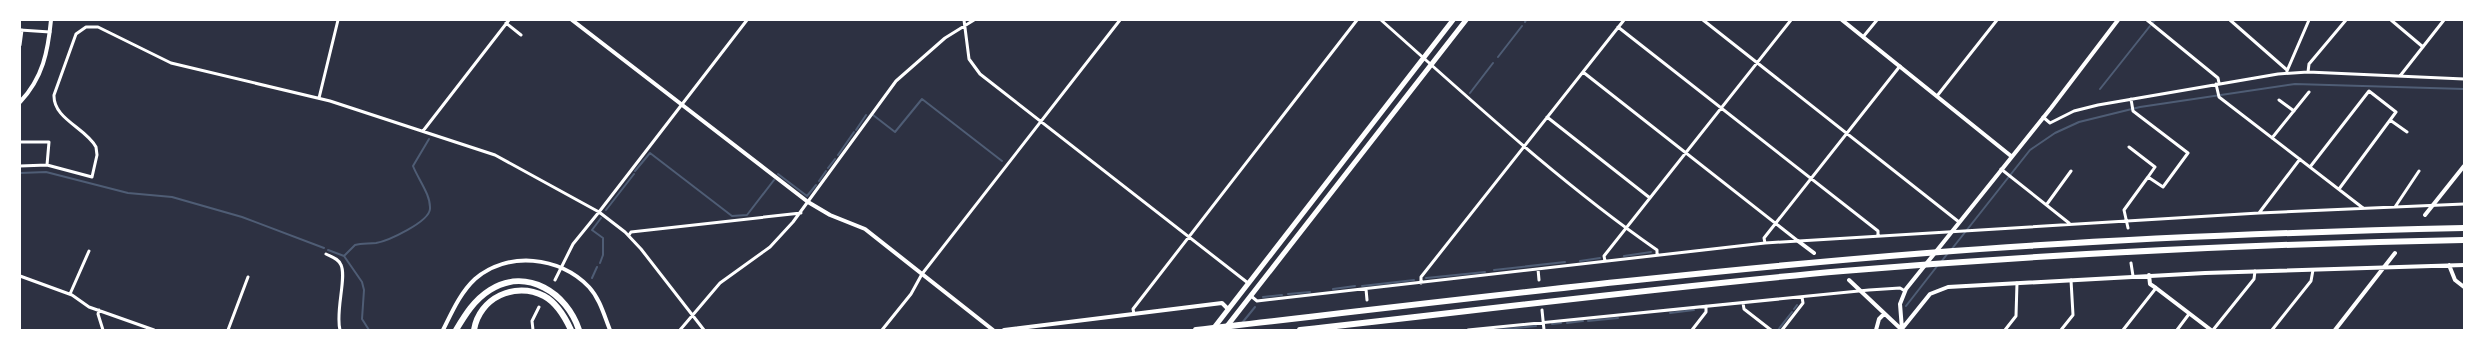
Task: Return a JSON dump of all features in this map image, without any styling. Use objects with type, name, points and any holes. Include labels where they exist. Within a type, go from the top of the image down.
[{"type":"highway","points":[[1196,330],[1681,275],[1928,253],[2197,236],[2464,228]]},
{"type":"highway","points":[[1300,330],[1682,287],[1949,263],[2206,248],[2464,240]]},
{"type":"highway","points":[[456,330],[468,311],[482,296],[499,286],[519,282],[539,284],[557,294],[570,309],[579,330]]},
{"type":"highway","points":[[474,330],[477,319],[488,303],[503,294],[519,290],[536,293],[551,301],[571,330]]},
{"type":"main road","points":[[1212,330],[1453,20]]},
{"type":"main road","points":[[1224,330],[1466,20]]},
{"type":"street","points":[[20,102],[33,86],[42,69],[51,20]]},
{"type":"street","points":[[319,98],[338,20]]},
{"type":"street","points":[[572,20],[808,202],[830,215],[865,229],[992,330]]},
{"type":"street","points":[[556,280],[560,268],[573,244],[747,20]]},
{"type":"street","points":[[964,20],[969,59],[975,70],[1248,283]]},
{"type":"street","points":[[680,330],[720,283],[770,247],[801,212],[892,86],[945,38],[974,20]]},
{"type":"street","points":[[882,330],[911,294],[922,274],[1120,20]]},
{"type":"street","points":[[1134,314],[1133,309],[1357,20]]},
{"type":"street","points":[[1381,20],[1525,146],[1626,229],[1657,250],[1657,255]]},
{"type":"street","points":[[1421,282],[1420,277],[1624,20]]},
{"type":"street","points":[[1703,20],[1959,222]]},
{"type":"street","points":[[1605,261],[1604,256],[1791,20]]},
{"type":"street","points":[[1842,20],[2011,156]]},
{"type":"street","points":[[1864,37],[1877,20]]},
{"type":"street","points":[[1937,96],[1997,20]]},
{"type":"street","points":[[1902,330],[1900,304],[1905,291],[1955,230],[1959,222],[2043,118],[2118,20]]},
{"type":"street","points":[[2147,20],[2218,78],[2219,98],[2363,208]]},
{"type":"street","points":[[2230,20],[2287,72]]},
{"type":"street","points":[[2287,72],[2309,20]]},
{"type":"street","points":[[2308,72],[2309,64],[2346,20]]},
{"type":"street","points":[[2391,20],[2423,47]]},
{"type":"street","points":[[2400,76],[2444,20]]},
{"type":"street","points":[[423,131],[507,22],[521,35]]},
{"type":"street","points":[[20,166],[47,165],[92,177],[97,155],[96,147],[59,112],[54,100],[74,38],[79,31],[90,26],[102,28],[171,63],[319,98],[495,155],[599,212],[629,235],[704,330]]},
{"type":"street","points":[[1618,27],[1878,231],[1878,236]]},
{"type":"street","points":[[20,45],[21,30],[50,32]]},
{"type":"street","points":[[1764,243],[1764,238],[1900,66]]},
{"type":"street","points":[[1583,72],[1814,253]]},
{"type":"street","points":[[2043,118],[2050,123],[2082,109],[2287,72],[2464,79]]},
{"type":"street","points":[[2310,167],[2368,91],[2396,112],[2339,189]]},
{"type":"street","points":[[2272,138],[2309,92]]},
{"type":"street","points":[[2131,100],[2133,110],[2188,153],[2163,187],[2148,177]]},
{"type":"street","points":[[2279,100],[2294,111]]},
{"type":"street","points":[[1547,117],[1650,198]]},
{"type":"street","points":[[2390,120],[2407,132]]},
{"type":"street","points":[[20,142],[49,142],[47,165]]},
{"type":"street","points":[[2128,228],[2124,210],[2156,167],[2129,147]]},
{"type":"street","points":[[2259,213],[2300,159]]},
{"type":"street","points":[[2425,215],[2464,166]]},
{"type":"street","points":[[2001,169],[2069,223]]},
{"type":"street","points":[[2047,204],[2071,171]]},
{"type":"street","points":[[2395,207],[2419,171]]},
{"type":"street","points":[[1251,296],[1257,301],[1764,243],[2069,223],[2464,204]]},
{"type":"street","points":[[629,235],[631,232],[801,212]]},
{"type":"street","points":[[70,294],[89,251]]},
{"type":"street","points":[[2335,330],[2395,253]]},
{"type":"street","points":[[326,254],[338,260],[342,267],[338,313],[340,330]]},
{"type":"street","points":[[443,330],[468,286],[492,268],[521,260],[541,262],[560,268],[581,280],[595,294],[610,330]]},
{"type":"street","points":[[2131,263],[2134,276]]},
{"type":"street","points":[[2449,265],[2455,280],[2464,287]]},
{"type":"street","points":[[1902,330],[1926,299],[1941,288],[2149,275],[2464,265]]},
{"type":"street","points":[[1538,269],[1539,280]]},
{"type":"street","points":[[2272,330],[2311,281],[2313,270]]},
{"type":"street","points":[[2149,275],[2150,284],[2212,330],[2254,279],[2255,271]]},
{"type":"street","points":[[20,276],[70,294],[90,307],[154,330]]},
{"type":"street","points":[[228,330],[248,277]]},
{"type":"street","points":[[2061,330],[2073,315],[2071,279]]},
{"type":"street","points":[[1849,280],[1902,330]]},
{"type":"street","points":[[2005,330],[2016,316],[2017,283]]},
{"type":"street","points":[[1468,330],[1900,288],[1905,291]]},
{"type":"street","points":[[2123,330],[2156,288]]},
{"type":"street","points":[[1366,289],[1367,300]]},
{"type":"street","points":[[1782,330],[1803,304],[1802,297]]},
{"type":"street","points":[[1743,303],[1744,309],[1771,330]]},
{"type":"street","points":[[1004,330],[1222,304],[1228,309]]},
{"type":"street","points":[[1692,330],[1706,312],[1706,306]]},
{"type":"street","points":[[532,330],[532,321],[540,307]]},
{"type":"street","points":[[99,310],[98,314],[103,330]]},
{"type":"street","points":[[1542,310],[1544,330]]},
{"type":"street","points":[[1876,330],[1879,318],[1884,314]]},
{"type":"street","points":[[2177,330],[2189,314]]},
{"type":"waterway","points":[[1498,57],[1522,26]]},
{"type":"waterway","points":[[2100,89],[2150,26]]},
{"type":"waterway","points":[[1470,93],[1493,63]]},
{"type":"waterway","points":[[1951,250],[2030,150],[2055,133],[2079,122],[2140,107],[2295,84],[2464,89]]},
{"type":"waterway","points":[[873,115],[895,132],[922,99],[1002,161]]},
{"type":"waterway","points":[[856,130],[866,115]]},
{"type":"waterway","points":[[838,155],[854,132]]},
{"type":"waterway","points":[[344,256],[355,245],[376,243],[398,235],[416,225],[428,214],[430,204],[424,187],[413,166],[429,139]]},
{"type":"waterway","points":[[635,171],[650,153],[732,216],[747,215],[774,180]]},
{"type":"waterway","points":[[828,168],[835,159]]},
{"type":"waterway","points":[[819,181],[826,171]]},
{"type":"waterway","points":[[20,173],[46,172],[128,193],[172,197],[242,217],[324,248]]},
{"type":"waterway","points":[[606,210],[634,174]]},
{"type":"waterway","points":[[778,174],[807,196],[816,185]]},
{"type":"waterway","points":[[600,263],[603,255],[603,238],[592,230],[601,218]]},
{"type":"waterway","points":[[328,250],[344,256],[362,282],[364,290],[362,319],[369,330]]},
{"type":"waterway","points":[[1624,256],[1651,252]]},
{"type":"waterway","points":[[1941,262],[1948,253]]},
{"type":"waterway","points":[[1580,261],[1600,258]]},
{"type":"waterway","points":[[1494,270],[1565,262]]},
{"type":"waterway","points":[[1906,306],[1938,265]]},
{"type":"waterway","points":[[592,278],[597,267]]},
{"type":"waterway","points":[[1426,278],[1485,272]]},
{"type":"waterway","points":[[1362,286],[1414,280]]},
{"type":"waterway","points":[[1333,289],[1355,286]]},
{"type":"waterway","points":[[1288,294],[1310,292]]},
{"type":"waterway","points":[[1263,297],[1282,295]]},
{"type":"waterway","points":[[1794,309],[1797,305]]},
{"type":"waterway","points":[[1242,323],[1255,307]]},
{"type":"waterway","points":[[1670,313],[1694,310]]},
{"type":"waterway","points":[[1778,330],[1792,312]]},
{"type":"waterway","points":[[1588,321],[1618,318]]},
{"type":"waterway","points":[[1567,323],[1583,321]]},
{"type":"waterway","points":[[1552,324],[1561,323]]},
{"type":"waterway","points":[[1497,330],[1536,326]]}]
